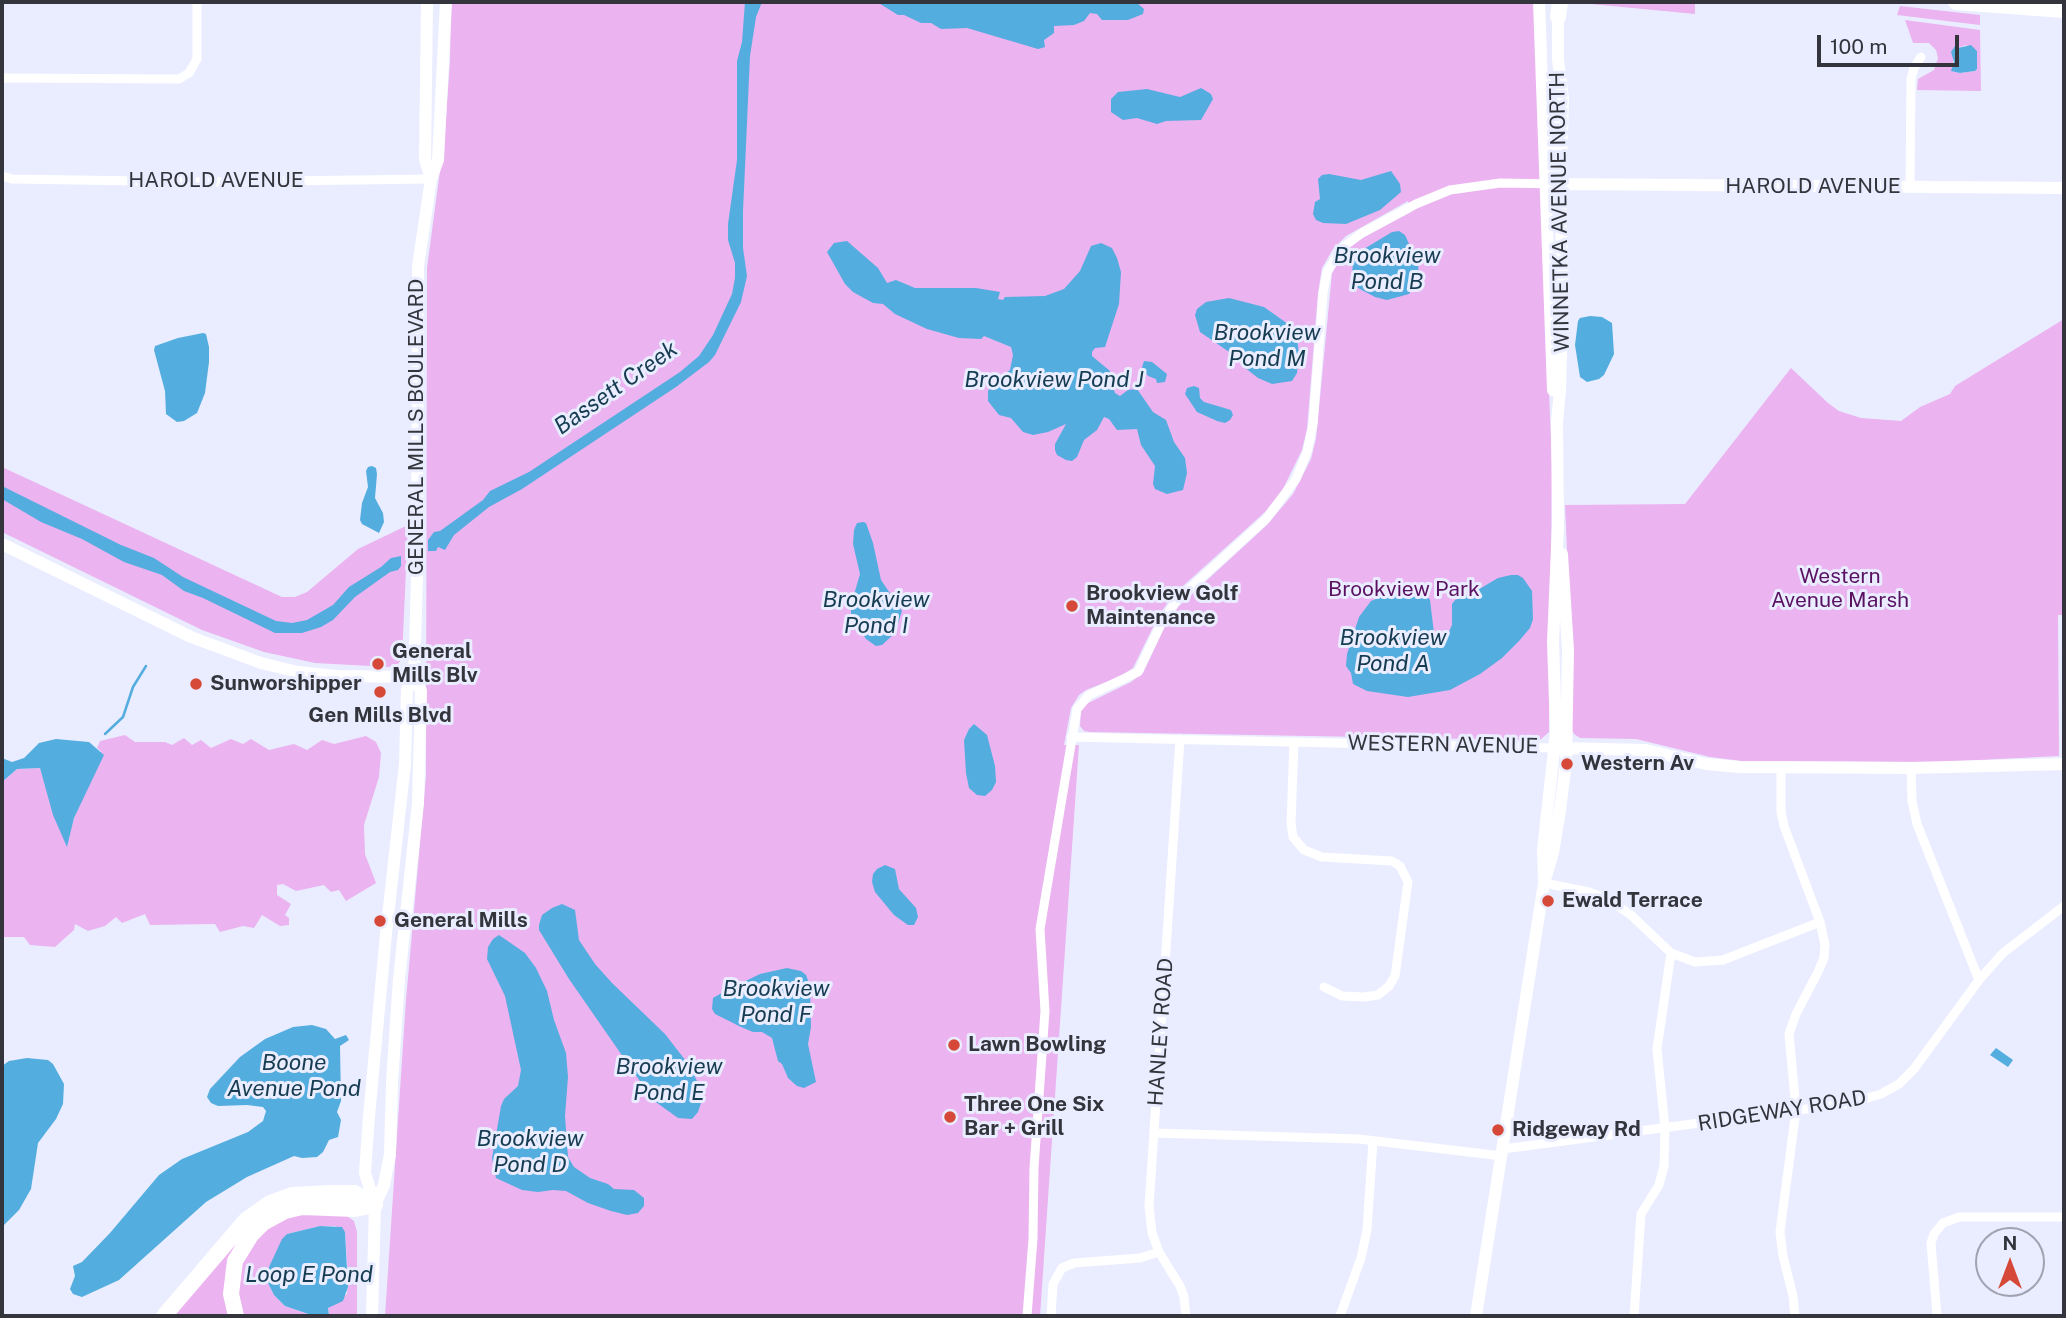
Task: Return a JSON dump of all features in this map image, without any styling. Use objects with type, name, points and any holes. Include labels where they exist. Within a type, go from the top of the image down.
[{"type":"highway","points":[[1956,2],[2064,10]]},
{"type":"highway","points":[[164,1316],[246,1220],[270,1203],[302,1194],[355,1193],[375,1205]]},
{"type":"highway","points":[[236,1316],[231,1294],[233,1266],[241,1248],[263,1223],[285,1211],[302,1207],[355,1209],[375,1205]]},
{"type":"street","points":[[2,78],[173,81],[185,76],[197,59],[197,2]]},
{"type":"street","name":"GENERAL MILLS BOULEVARD","points":[[427,2],[425,159],[431,178]]},
{"type":"street","name":"GENERAL MILLS BOULEVARD","points":[[372,1316],[375,1205],[365,1173],[386,934],[403,788],[407,690],[414,677],[418,266],[431,178],[438,160],[446,2]]},
{"type":"street","name":"WINNETKA AVENUE NORTH","points":[[1539,2],[1553,391],[1557,422]]},
{"type":"street","name":"WINNETKA AVENUE NORTH","points":[[1476,1316],[1545,883],[1553,853],[1568,650],[1558,525],[1557,422],[1561,379],[1563,285],[1560,259],[1563,99],[1558,59],[1559,7]]},
{"type":"street","points":[[1910,187],[1911,79],[1921,57]]},
{"type":"street","points":[[1541,62],[1550,97],[1555,176],[1556,182],[1561,184]]},
{"type":"street","name":"HAROLD AVENUE","points":[[2,176],[12,179],[205,182],[431,178]]},
{"type":"street","points":[[1027,1316],[1045,1011],[1040,929],[1077,709],[1089,695],[1138,672],[1162,622],[1177,600],[1266,519],[1296,479],[1311,440],[1327,272],[1335,257],[1350,240],[1436,195],[1478,185],[1561,184]]},
{"type":"street","name":"HAROLD AVENUE","points":[[1561,184],[2064,188]]},
{"type":"street","points":[[2,544],[191,637],[261,663],[336,677],[414,677]]},
{"type":"street","name":"GENERAL MILLS BOULEVARD","points":[[375,1205],[384,1185],[390,1154],[399,979],[418,803],[421,691],[414,677]]},
{"type":"street","name":"WESTERN AVENUE","points":[[1071,737],[1633,748],[1706,764],[1781,768],[2064,764]]},
{"type":"street","name":"HANLEY ROAD","points":[[1180,740],[1149,1206],[1152,1233],[1159,1252],[1169,1265],[1184,1297],[1186,1316]]},
{"type":"street","points":[[1294,742],[1290,823],[1297,843],[1304,850],[1322,857],[1392,861],[1400,866],[1408,883],[1395,976],[1388,986],[1378,995],[1364,997],[1342,996],[1324,987]]},
{"type":"street","points":[[1781,768],[1784,826],[1824,939],[1824,958],[1792,1022],[1789,1034],[1796,1110],[1780,1231],[1795,1316]]},
{"type":"street","points":[[1911,768],[1912,801],[1917,824],[1979,980]]},
{"type":"street","points":[[1545,883],[1589,892],[1608,899],[1631,915],[1671,953],[1695,962],[1716,961],[1820,922]]},
{"type":"street","name":"RIDGEWAY ROAD","points":[[1154,1133],[1373,1140],[1502,1152],[1851,1103],[1890,1090],[1914,1069],[1979,980],[2009,947],[2064,906]]},
{"type":"street","points":[[1634,1316],[1641,1214],[1662,1180],[1664,1166],[1665,1128],[1657,1049],[1671,953]]},
{"type":"street","points":[[1340,1316],[1361,1258],[1367,1230],[1373,1140]]},
{"type":"street","points":[[1937,1316],[1931,1243],[1943,1223],[1959,1217],[2064,1217]]},
{"type":"street","points":[[1051,1316],[1053,1284],[1062,1268],[1074,1263],[1140,1258],[1159,1252]]},
{"type":"green space","name":"Brookview Park","points":[[451,2],[1534,2],[1552,467],[1549,732],[1540,740],[1527,740],[1090,732],[1084,731],[1080,726],[1081,711],[1086,704],[1131,682],[1143,673],[1167,622],[1179,606],[1267,525],[1293,494],[1311,459],[1316,439],[1332,273],[1345,251],[1357,241],[1411,212],[1408,201],[1346,236],[1333,249],[1322,268],[1307,429],[1302,450],[1283,489],[1265,512],[1173,595],[1158,617],[1133,668],[1119,677],[1086,690],[1079,695],[1071,708],[1064,745],[1079,745],[1040,1316],[385,1316],[406,1000],[426,776],[427,268],[445,133]]},
{"type":"green space","points":[[1570,2],[1695,2],[1695,14]]},
{"type":"green space","points":[[1900,6],[1980,15],[1980,25],[1897,15]]},
{"type":"green space","points":[[1905,20],[1980,30],[1981,91],[1917,90],[1918,79],[1934,70],[1938,58],[1936,50],[1929,43],[1913,43]],"holes":[[[1966,45],[1977,51],[1975,71],[1952,71],[1958,48]]]},
{"type":"green space","name":"Western Avenue Marsh","points":[[2064,319],[2064,615],[2058,615],[2059,756],[1939,762],[1742,761],[1710,757],[1636,739],[1580,738],[1574,734],[1565,505],[1685,504],[1791,368],[1839,411],[1861,418],[1901,421],[1920,407],[1950,394],[1955,386]]},
{"type":"green space","points":[[2,467],[282,597],[295,597],[307,592],[358,549],[408,525],[402,659],[397,665],[389,667],[315,663],[264,652],[202,630],[2,532]]},
{"type":"green space","points":[[125,735],[135,742],[165,742],[172,745],[184,738],[192,745],[201,740],[211,748],[231,739],[243,744],[251,739],[269,750],[294,744],[307,750],[322,740],[334,744],[366,736],[376,742],[381,753],[379,777],[364,825],[365,854],[376,883],[346,901],[339,890],[331,892],[324,885],[296,891],[283,884],[277,885],[277,895],[291,904],[285,915],[289,918],[289,925],[280,926],[262,915],[254,928],[243,926],[220,932],[215,924],[150,925],[145,914],[122,923],[116,917],[105,926],[88,931],[75,924],[74,930],[55,947],[30,945],[24,937],[4,937],[2,782],[17,769],[40,768],[67,845],[74,818],[101,751],[97,748],[100,741]]},
{"type":"green space","points":[[301,1214],[347,1216],[354,1221],[357,1232],[357,1316],[322,1316],[329,1315],[328,1308],[347,1294],[348,1275],[345,1232],[335,1226],[320,1226],[287,1234],[269,1267],[268,1283],[274,1295],[285,1306],[314,1316],[241,1316],[237,1306],[243,1258],[263,1231],[279,1221]]},
{"type":"green space","points":[[243,1229],[231,1316],[170,1316]]},
{"type":"water","points":[[745,2],[762,2],[756,17],[750,56],[743,211],[743,248],[747,276],[741,302],[715,355],[676,387],[522,489],[489,507],[454,535],[445,550],[438,547],[436,551],[428,551],[428,540],[434,532],[440,531],[483,500],[490,491],[529,472],[680,372],[699,356],[713,335],[732,294],[735,278],[728,224],[737,160],[737,61],[742,42]]},
{"type":"water","points":[[877,2],[1136,2],[1144,9],[1143,14],[1128,20],[1102,20],[1097,14],[1090,13],[1084,21],[1074,25],[1054,26],[1054,33],[1044,40],[1045,47],[1038,49],[967,28],[941,29],[931,23],[921,23],[898,15]]},
{"type":"water","points":[[1971,45],[1977,51],[1977,69],[1960,73],[1951,71],[1954,62],[1951,52],[1955,46],[1958,48]]},
{"type":"water","points":[[1201,88],[1211,94],[1213,99],[1201,120],[1166,121],[1157,124],[1137,118],[1123,120],[1111,112],[1111,99],[1118,92],[1147,89],[1180,97]]},
{"type":"water","points":[[1391,171],[1400,184],[1401,192],[1380,210],[1346,224],[1316,220],[1313,214],[1315,202],[1320,199],[1318,179],[1322,175],[1361,180]]},
{"type":"water","name":"Brookview Pond B","points":[[1399,231],[1405,235],[1418,264],[1419,278],[1409,294],[1387,300],[1375,297],[1358,288],[1352,277],[1353,261],[1364,249],[1392,232]]},
{"type":"water","name":"Brookview Pond J","points":[[847,241],[878,268],[887,283],[896,280],[915,288],[976,288],[1000,292],[998,299],[1003,300],[1005,297],[1045,296],[1064,289],[1080,271],[1091,246],[1101,243],[1112,248],[1121,272],[1119,304],[1105,347],[1095,348],[1092,356],[1110,371],[1108,383],[1115,393],[1120,396],[1128,390],[1137,389],[1153,412],[1166,420],[1174,442],[1185,458],[1187,473],[1183,490],[1167,494],[1155,489],[1155,466],[1141,445],[1137,429],[1117,430],[1109,419],[1104,417],[1097,430],[1084,440],[1077,457],[1072,461],[1057,455],[1055,450],[1055,444],[1066,424],[1033,435],[1023,432],[1011,418],[999,415],[988,401],[988,391],[993,383],[1010,370],[1013,355],[1011,347],[984,336],[981,339],[959,338],[927,329],[895,314],[883,304],[873,303],[853,292],[845,284],[827,252],[834,243]]},
{"type":"water","name":"Brookview Pond M","points":[[1229,298],[1264,307],[1288,324],[1297,339],[1299,354],[1297,373],[1292,381],[1272,384],[1258,378],[1244,367],[1238,358],[1200,332],[1195,315],[1197,309],[1206,302]]},
{"type":"water","points":[[1590,316],[1602,317],[1612,323],[1614,354],[1604,375],[1587,382],[1580,377],[1575,345],[1578,321]]},
{"type":"water","points":[[206,334],[209,347],[205,393],[197,413],[177,422],[166,414],[165,391],[155,346]]},
{"type":"water","points":[[1144,361],[1152,362],[1167,374],[1165,382],[1157,383],[1156,379],[1148,376],[1142,367]]},
{"type":"water","points":[[1187,388],[1199,388],[1200,398],[1204,402],[1231,410],[1233,415],[1230,420],[1225,423],[1197,412],[1185,394]]},
{"type":"water","points":[[372,466],[376,468],[377,474],[375,498],[383,513],[384,522],[379,533],[362,524],[360,520],[368,487],[366,471]]},
{"type":"water","points":[[2,486],[121,545],[154,558],[183,577],[276,621],[292,623],[307,620],[333,605],[349,587],[391,558],[401,556],[401,566],[355,597],[333,620],[321,627],[302,633],[275,633],[184,591],[162,575],[124,562],[82,539],[41,522],[2,499]]},
{"type":"water","name":"Brookview Pond I","points":[[857,523],[866,523],[873,543],[881,580],[902,611],[895,633],[882,645],[876,646],[866,639],[851,617],[851,605],[860,574],[853,544],[854,530]]},
{"type":"water","name":"Brookview Pond A","points":[[1511,575],[1523,578],[1532,591],[1533,619],[1530,628],[1519,641],[1480,674],[1450,690],[1408,697],[1367,691],[1353,684],[1351,673],[1346,666],[1347,654],[1359,617],[1371,601],[1392,592],[1424,592],[1430,600],[1434,633],[1446,638],[1452,625],[1452,604],[1455,600],[1498,578]]},
{"type":"water","points":[[974,724],[987,735],[995,766],[996,782],[985,796],[977,795],[969,788],[966,773],[964,740]]},
{"type":"water","points":[[56,739],[89,742],[104,755],[74,818],[67,847],[53,815],[40,768],[17,769],[2,782],[2,758],[12,762],[24,758],[39,743]]},
{"type":"water","points":[[885,865],[895,869],[899,889],[916,908],[918,917],[914,925],[908,925],[894,915],[875,892],[873,874]]},
{"type":"water","name":"Brookview Pond E","points":[[562,904],[575,910],[579,940],[595,964],[665,1034],[689,1065],[702,1100],[692,1119],[678,1118],[653,1100],[569,979],[539,930],[542,915]]},
{"type":"water","name":"Brookview Pond D","points":[[499,935],[525,953],[547,991],[566,1053],[568,1077],[565,1116],[568,1157],[574,1167],[590,1178],[614,1189],[634,1190],[644,1198],[644,1206],[638,1213],[627,1215],[611,1211],[566,1191],[522,1190],[496,1178],[492,1158],[501,1106],[504,1099],[518,1086],[521,1070],[505,996],[487,959],[488,947]]},
{"type":"water","name":"Brookview Pond F","points":[[787,968],[801,971],[806,975],[810,986],[811,1027],[808,1044],[816,1082],[804,1088],[788,1078],[778,1061],[772,1038],[762,1032],[741,1027],[715,1014],[712,1009],[713,998],[727,990],[760,974]]},
{"type":"water","name":"Boone Avenue Pond","points":[[312,1025],[326,1029],[335,1039],[346,1035],[349,1040],[340,1046],[341,1101],[337,1112],[341,1120],[338,1137],[329,1140],[317,1157],[294,1156],[247,1177],[206,1202],[119,1280],[82,1297],[73,1294],[70,1289],[75,1276],[73,1266],[82,1262],[110,1233],[159,1175],[182,1159],[248,1132],[263,1121],[266,1111],[263,1107],[218,1106],[211,1103],[207,1097],[210,1089],[240,1057],[265,1039],[293,1027]]},
{"type":"water","points":[[1996,1048],[2013,1060],[2008,1067],[1990,1055]]},
{"type":"water","points":[[27,1058],[48,1060],[53,1064],[64,1084],[63,1104],[56,1119],[38,1143],[31,1189],[19,1210],[2,1227],[2,1066],[9,1061]]},
{"type":"water","name":"Loop E Pond","points":[[320,1226],[342,1227],[345,1232],[348,1287],[343,1301],[328,1308],[329,1315],[314,1316],[285,1306],[274,1295],[268,1283],[269,1267],[287,1234]]},
{"type":"waterway","points":[[105,734],[123,717],[133,687],[146,666]]},
{"type":"place","name":"Brookview Golf Maintenance","points":[[1072,606]]},
{"type":"place","name":"General Mills Blv","points":[[378,664]]},
{"type":"place","name":"Sunworshipper","points":[[196,684]]},
{"type":"place","name":"Gen Mills Blvd","points":[[380,692]]},
{"type":"place","name":"Western Av","points":[[1567,764]]},
{"type":"place","name":"Ewald Terrace","points":[[1548,901]]},
{"type":"place","name":"General Mills","points":[[380,921]]},
{"type":"place","name":"Lawn Bowling","points":[[954,1045]]},
{"type":"place","name":"Three One Six Bar + Grill","points":[[950,1117]]},
{"type":"place","name":"Ridgeway Rd","points":[[1498,1130]]},
{"type":"water label","name":"Bassett Creek","points":[[616,388]]}]
